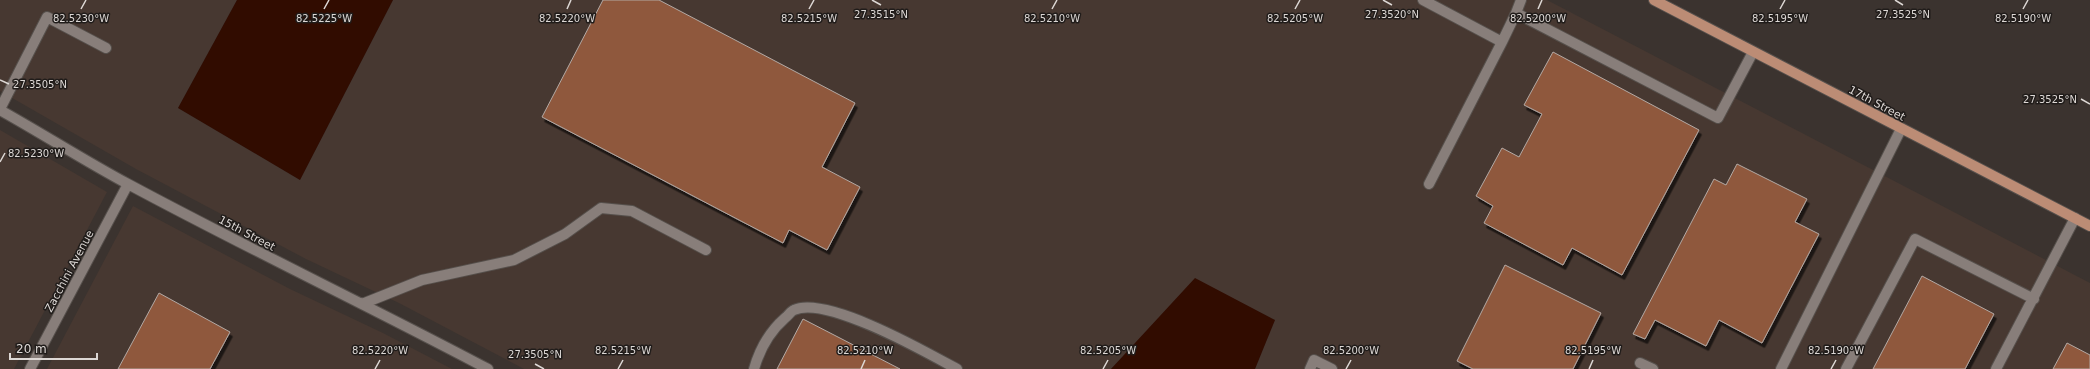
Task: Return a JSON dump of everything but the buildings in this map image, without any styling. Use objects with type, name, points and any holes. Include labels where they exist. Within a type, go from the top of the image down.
[{"type":"main road","name":"17th Street","points":[[1654,0],[1901,130],[2090,226]]},
{"type":"street","points":[[1423,0],[1502,42]]},
{"type":"street","points":[[1428,184],[1502,42],[1521,0]]},
{"type":"street","points":[[1516,13],[1718,118],[1753,52]]},
{"type":"street","points":[[0,110],[46,17],[106,48]]},
{"type":"street","name":"15th Street","points":[[0,110],[128,184],[298,274],[362,304],[488,369]]},
{"type":"street","points":[[1781,369],[1901,130]]},
{"type":"street","name":"Zacchini Avenue","points":[[30,369],[128,184]]},
{"type":"street","points":[[362,304],[422,280],[514,260],[565,234],[601,208],[632,211],[706,250]]},
{"type":"street","points":[[1996,369],[2034,299],[2075,218]]},
{"type":"street","points":[[1846,369],[1915,239],[2034,299]]},
{"type":"street","points":[[754,369],[759,350],[774,328],[794,310],[820,307],[885,330],[958,369]]},
{"type":"street","points":[[1310,369],[1314,360],[1332,369]]},
{"type":"street","points":[[1640,363],[1653,369]]},
{"type":"shaded area","points":[[0,0],[237,0],[178,108],[300,180],[393,0],[1547,0],[2090,283],[2090,369],[1255,369],[1275,320],[1195,279],[1111,369],[524,369],[399,303],[306,259],[136,169],[0,91]]},
{"type":"shaded area","points":[[237,0],[393,0],[300,180],[178,108]]},
{"type":"shaded area","points":[[0,130],[107,192],[14,369],[0,369]]},
{"type":"shaded area","points":[[133,206],[290,289],[383,333],[452,369],[47,369]]},
{"type":"shaded area","points":[[1195,278],[1275,320],[1255,369],[1111,369]]}]
